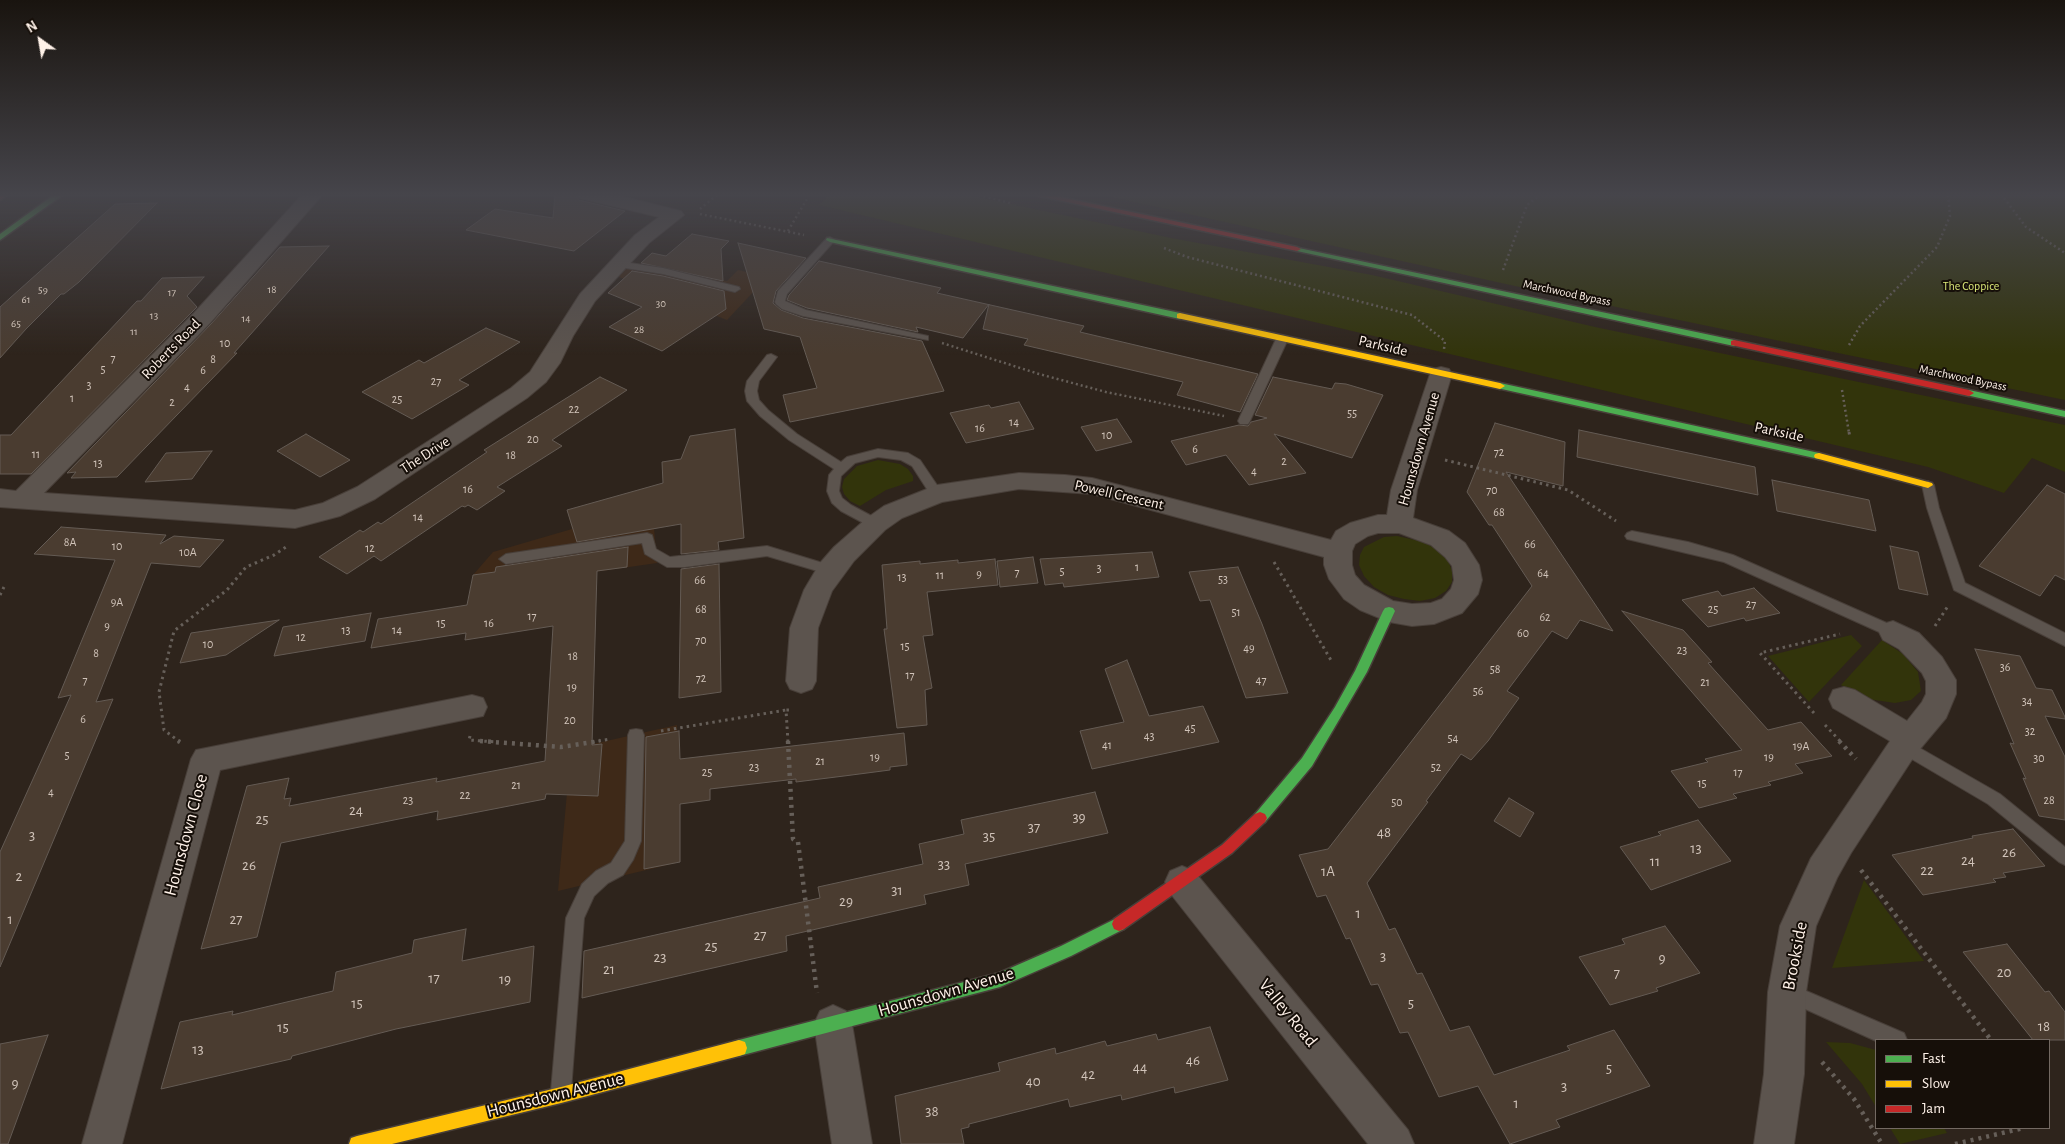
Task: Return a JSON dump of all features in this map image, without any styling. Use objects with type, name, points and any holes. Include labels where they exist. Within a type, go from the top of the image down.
[{"type":"street","name":"Roberts Road","points":[[12,499],[202,318],[266,247]]},
{"type":"street","name":"The Drive","points":[[12,499],[295,519],[331,510],[366,493],[519,393],[538,377],[549,363],[562,336],[587,298],[616,264],[633,247]]},
{"type":"street","name":"Parkside","points":[[864,247],[1855,465],[1928,485]]},
{"type":"street","name":"Marchwood Bypass","points":[[1291,247],[2065,414]]},
{"type":"street","name":"Hounsdown Avenue","points":[[1399,524],[1404,490],[1441,374]]},
{"type":"street","name":"Powell Crescent","points":[[801,681],[801,652],[804,628],[818,590],[831,570],[844,554],[876,524],[893,512],[937,494],[1019,481],[1092,486],[1338,551]]},
{"type":"street","name":"Hounsdown Avenue","points":[[1378,524],[1399,524],[1420,528],[1440,538],[1455,550],[1465,565],[1468,580],[1464,594],[1452,606],[1443,610],[1434,613],[1412,615],[1389,611],[1370,603],[1354,592],[1340,572],[1338,551],[1345,538],[1359,529],[1378,524]]},
{"type":"street","name":"Hounsdown Avenue","points":[[357,1144],[435,1134],[561,1095],[1000,980],[1066,951],[1122,922],[1182,882],[1227,848],[1269,809],[1307,762],[1350,693],[1389,611]]},
{"type":"street","name":"Brookside","points":[[1774,1144],[1784,1074],[1787,992],[1798,926],[1823,869],[1839,842],[1907,742],[1935,709],[1941,694],[1941,680],[1906,641]]},
{"type":"street","points":[[1844,699],[1907,742]]},
{"type":"street","name":"Hounsdown Close","points":[[102,1144],[207,759],[472,706]]},
{"type":"street","name":"Valley Road","points":[[1182,882],[1394,1144]]},
{"type":"street","points":[[827,1025],[852,1144]]},
{"type":"lane","points":[[823,247],[782,293],[779,299],[783,305],[803,313],[924,338]]},
{"type":"lane","points":[[616,264],[664,271],[735,289]]},
{"type":"lane","points":[[1244,421],[1282,339]]},
{"type":"lane","points":[[771,357],[753,381],[751,391],[754,401],[764,413],[793,438],[841,468]]},
{"type":"lane","points":[[876,524],[846,508],[837,500],[832,485],[841,468],[864,455],[878,453],[904,456],[916,463],[937,494]]},
{"type":"lane","points":[[1928,485],[1933,508],[1961,587],[2065,640]]},
{"type":"lane","points":[[1632,536],[1688,546],[1728,558],[1906,641]]},
{"type":"lane","points":[[506,559],[648,538],[650,551],[667,562],[685,562],[767,551],[831,570]]},
{"type":"lane","points":[[561,1095],[575,918],[588,890],[602,877],[617,869],[627,855],[633,841],[635,826],[636,735]]},
{"type":"lane","points":[[1907,742],[1994,799],[2065,857]]},
{"type":"lane","points":[[1787,992],[1895,1039]]},
{"type":"path","points":[[1163,247],[1187,257],[1412,315],[1445,341],[1441,374]]},
{"type":"path","points":[[1497,292],[1512,247]]},
{"type":"path","points":[[1855,465],[1838,366],[1860,326],[1937,247]]},
{"type":"path","points":[[924,338],[1106,392],[1244,421]]},
{"type":"path","points":[[1418,451],[1440,459],[1568,490],[1623,526],[1632,536]]},
{"type":"path","points":[[207,759],[187,748],[164,730],[159,692],[174,631],[227,590],[246,567],[274,555],[331,518],[331,510]]},
{"type":"path","points":[[1255,529],[1350,693]]},
{"type":"path","points":[[0,595],[4,587]]},
{"type":"path","points":[[1906,641],[1961,587]]},
{"type":"path","points":[[472,706],[470,740],[561,747],[815,705],[813,688],[801,681]]},
{"type":"path","points":[[786,710],[793,839],[798,842],[827,1025]]},
{"type":"path","points":[[1839,842],[1990,1039]]},
{"type":"path","points":[[1816,1054],[1854,1099],[1882,1144]]},
{"type":"path","points":[[1955,1144],[2020,1129]]},
{"type":"shaded area","points":[[652,253],[686,260],[675,271],[727,281],[738,270],[765,276],[758,287],[727,320],[614,275],[624,263],[640,264]]},
{"type":"shaded area","points":[[646,488],[652,505],[657,563],[470,590],[473,575],[493,552],[572,529],[567,510]]},
{"type":"shaded area","points":[[677,725],[680,862],[558,891],[571,749]]},
{"type":"green space","points":[[998,247],[1222,247],[1372,275],[1595,327],[2065,425],[2065,472],[2032,458],[2004,493],[1928,467]]},
{"type":"green space","name":"The Coppice","points":[[1340,247],[2065,247],[2065,400],[1515,286]]},
{"type":"green space","points":[[878,460],[900,464],[908,469],[913,476],[913,481],[886,490],[860,506],[850,501],[844,494],[842,487],[844,479],[857,466]]},
{"type":"green space","points":[[1397,536],[1424,542],[1438,550],[1448,560],[1452,571],[1452,582],[1446,591],[1435,598],[1420,601],[1404,599],[1388,595],[1374,587],[1364,576],[1359,565],[1360,555],[1364,547],[1384,537]]},
{"type":"green space","points":[[1851,635],[1862,646],[1809,702],[1768,656]]},
{"type":"green space","points":[[1882,640],[1903,654],[1918,672],[1921,691],[1911,700],[1895,703],[1868,699],[1841,685]]},
{"type":"green space","points":[[1864,880],[1924,961],[1832,968]]},
{"type":"green space","points":[[1826,1042],[1850,1043],[1875,1050],[1875,1105],[1862,1084]]},
{"type":"green space","points":[[1891,1129],[1945,1129],[1947,1133],[1900,1144]]},
{"type":"building","points":[[67,247],[113,247],[79,282],[64,294],[61,294],[0,358],[0,307]]},
{"type":"building","points":[[280,247],[328,247],[234,353],[237,353],[117,477],[71,478],[76,472],[67,473],[211,324]]},
{"type":"building","points":[[555,247],[579,247],[574,251]]},
{"type":"building","points":[[676,247],[723,247],[721,249],[723,281],[641,263],[652,253],[666,256]]},
{"type":"building","points":[[739,247],[758,247],[806,258],[776,291],[773,303],[781,310],[803,318],[922,341],[944,391],[790,422],[783,395],[817,388],[800,337],[764,329]]},
{"type":"building","points":[[819,261],[941,288],[937,293],[989,305],[963,338],[916,327],[918,332],[807,308],[787,300],[789,295]]},
{"type":"building","points":[[632,271],[663,276],[724,291],[726,309],[662,351],[609,327],[642,307],[608,293]]},
{"type":"building","points":[[204,277],[187,296],[197,307],[31,474],[0,474],[0,435],[11,435],[137,301],[141,301],[162,278]]},
{"type":"building","points":[[989,305],[1084,326],[1080,332],[1258,374],[1240,412],[1177,395],[1183,382],[1024,345],[1028,339],[983,329]]},
{"type":"building","points":[[486,328],[520,342],[459,380],[469,385],[412,419],[362,392],[419,360],[424,363]]},
{"type":"building","points":[[600,377],[627,390],[552,440],[562,446],[497,487],[505,491],[477,510],[468,505],[462,506],[381,561],[374,556],[347,574],[319,557],[360,530],[363,532],[378,522],[381,524],[487,452],[484,450]]},
{"type":"building","points":[[1273,377],[1332,389],[1335,383],[1346,384],[1383,395],[1352,458],[1274,434],[1306,473],[1249,485],[1226,455],[1186,465],[1171,441],[1239,425],[1248,426],[1251,422],[1267,418],[1255,415]]},
{"type":"building","points":[[1019,402],[1034,429],[966,443],[950,413],[989,405],[991,408]]},
{"type":"building","points":[[1117,419],[1132,442],[1096,451],[1081,427]]},
{"type":"building","points":[[1495,423],[1565,442],[1563,486],[1506,472],[1613,631],[1580,620],[1567,639],[1552,631],[1507,691],[1519,698],[1488,741],[1471,760],[1461,754],[1426,801],[1428,802],[1367,883],[1389,930],[1395,928],[1417,974],[1422,973],[1450,1031],[1469,1026],[1494,1075],[1570,1050],[1567,1046],[1614,1030],[1650,1086],[1556,1120],[1560,1127],[1510,1144],[1478,1086],[1439,1097],[1408,1032],[1400,1033],[1378,984],[1371,985],[1350,938],[1346,939],[1326,895],[1317,897],[1299,855],[1328,849],[1532,586],[1492,525],[1489,525],[1467,492]]},
{"type":"building","points":[[735,429],[744,538],[718,542],[719,550],[681,554],[681,524],[577,542],[567,510],[663,483],[662,462],[681,459],[690,436]]},
{"type":"building","points":[[1579,430],[1755,467],[1758,495],[1577,457]]},
{"type":"building","points":[[306,434],[350,460],[320,477],[277,451]]},
{"type":"building","points":[[212,451],[192,479],[145,482],[166,453]]},
{"type":"building","points":[[1772,480],[1869,500],[1876,531],[1777,511]]},
{"type":"building","points":[[2047,485],[2065,494],[2065,580],[2055,575],[2040,596],[1979,566]]},
{"type":"building","points":[[61,527],[166,535],[160,544],[174,536],[224,540],[200,567],[151,563],[96,702],[113,699],[0,967],[0,852],[71,695],[58,698],[115,560],[34,554]]},
{"type":"building","points":[[1890,546],[1918,552],[1928,595],[1899,589]]},
{"type":"building","points":[[628,547],[627,567],[597,571],[592,745],[602,744],[598,796],[546,794],[545,799],[437,820],[438,811],[281,843],[257,937],[201,949],[247,786],[289,778],[284,799],[291,798],[289,806],[437,778],[436,782],[545,761],[553,626],[465,640],[466,633],[371,648],[378,619],[467,605],[473,575],[495,572],[496,567]]},
{"type":"building","points":[[1152,552],[1159,577],[1064,587],[1063,583],[1045,585],[1040,559]]},
{"type":"building","points":[[1033,557],[1038,583],[1000,587],[997,561]]},
{"type":"building","points":[[995,559],[998,585],[927,592],[933,635],[923,636],[932,688],[925,690],[927,725],[897,728],[884,629],[887,629],[882,565],[958,560],[958,563]]},
{"type":"building","points":[[719,564],[721,692],[679,698],[681,569]]},
{"type":"building","points":[[1238,567],[1288,693],[1246,698],[1210,600],[1200,601],[1189,572]]},
{"type":"building","points":[[1754,588],[1780,613],[1746,621],[1744,618],[1708,627],[1682,600],[1718,591],[1722,596]]},
{"type":"building","points":[[1622,611],[1683,630],[1712,662],[1708,663],[1768,730],[1801,722],[1832,756],[1795,764],[1803,773],[1768,782],[1771,785],[1733,794],[1737,798],[1699,808],[1671,771],[1708,762],[1705,759],[1742,750]]},
{"type":"building","points":[[371,613],[365,641],[274,656],[283,627]]},
{"type":"building","points":[[279,620],[226,655],[180,663],[191,633]]},
{"type":"building","points":[[1975,649],[2020,656],[2036,688],[2052,690],[2065,717],[2065,719],[2045,716],[2065,757],[2065,820],[2039,816],[2023,778],[2026,779],[2010,743],[2014,744]]},
{"type":"building","points":[[1127,660],[1149,716],[1203,706],[1219,742],[1092,769],[1080,731],[1124,722],[1105,669]]},
{"type":"building","points":[[679,731],[680,759],[904,733],[907,765],[890,767],[890,770],[796,782],[796,779],[710,789],[710,800],[680,804],[680,862],[644,869],[646,737]]},
{"type":"building","points":[[1095,792],[1108,833],[965,864],[969,885],[924,895],[926,904],[786,936],[787,951],[582,998],[584,951],[820,898],[818,887],[923,864],[919,844],[964,834],[961,820]]},
{"type":"building","points":[[1509,798],[1534,813],[1520,837],[1494,821]]},
{"type":"building","points":[[1698,820],[1731,861],[1651,890],[1620,847],[1661,835],[1658,832]]},
{"type":"building","points":[[2013,829],[2045,866],[2003,873],[2006,877],[1993,879],[1996,882],[1923,895],[1892,855],[1973,838],[1972,836]]},
{"type":"building","points":[[1665,926],[1700,973],[1656,988],[1658,991],[1610,1005],[1579,957],[1625,944],[1622,939]]},
{"type":"building","points":[[466,929],[462,961],[534,946],[530,1002],[396,1029],[292,1056],[291,1059],[161,1089],[180,1022],[233,1011],[232,1015],[333,991],[336,972],[412,953],[414,940]]},
{"type":"building","points":[[2007,944],[2045,992],[2049,991],[2065,1012],[2065,1040],[2032,1039],[1963,952]]},
{"type":"building","points":[[1210,1027],[1228,1080],[1175,1093],[1174,1087],[1122,1100],[1121,1095],[1070,1107],[1068,1099],[969,1124],[969,1127],[961,1129],[964,1144],[901,1144],[895,1096],[1000,1071],[998,1063],[1055,1048],[1056,1054],[1105,1041],[1107,1046],[1156,1034],[1158,1040]]},
{"type":"building","points":[[48,1035],[8,1144],[0,1144],[0,1044]]},
{"type":"traffic: fast","points":[[864,247],[1180,316]]},
{"type":"traffic: fast","points":[[1297,249],[1734,343]]},
{"type":"traffic: fast","points":[[1500,386],[1819,456]]},
{"type":"traffic: fast","points":[[1969,393],[2065,414]]},
{"type":"traffic: fast","points":[[1260,818],[1307,762],[1339,711],[1361,672],[1389,611]]},
{"type":"traffic: fast","points":[[739,1048],[1000,980],[1066,951],[1119,924]]},
{"type":"traffic: slow","points":[[1180,316],[1500,386]]},
{"type":"traffic: slow","points":[[1819,456],[1928,485]]},
{"type":"traffic: slow","points":[[357,1144],[561,1095],[739,1048]]},
{"type":"traffic: jam","points":[[1289,247],[1297,249]]},
{"type":"traffic: jam","points":[[1734,343],[1969,393]]},
{"type":"traffic: jam","points":[[1119,924],[1227,849],[1260,818]]}]
